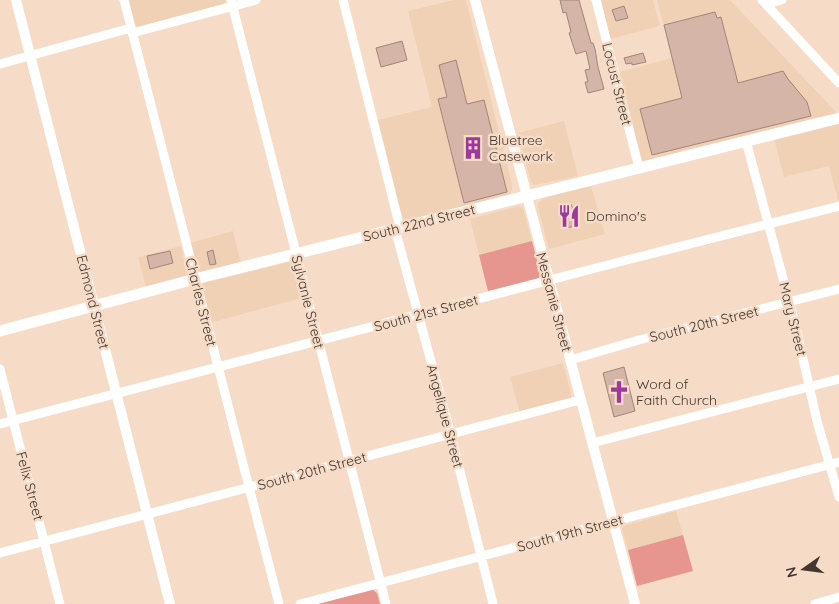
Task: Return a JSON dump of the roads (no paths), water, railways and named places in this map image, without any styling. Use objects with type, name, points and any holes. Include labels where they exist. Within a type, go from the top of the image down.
[{"type":"main road","name":"South 22nd Street","points":[[0,331],[195,279],[839,118]]},
{"type":"street","name":"Edmond Street","points":[[16,0],[170,604]]},
{"type":"street","name":"Charles Street","points":[[124,0],[279,604]]},
{"type":"street","points":[[0,64],[232,3],[256,0]]},
{"type":"street","name":"Angelique Street","points":[[343,0],[418,315],[451,435],[493,604]]},
{"type":"street","name":"Messanie Street","points":[[476,0],[548,280],[635,604]]},
{"type":"street","name":"Locust Street","points":[[596,0],[639,168]]},
{"type":"street","points":[[764,2],[782,0]]},
{"type":"street","points":[[764,2],[839,83]]},
{"type":"street","name":"Sylvanie Street","points":[[232,3],[348,462],[386,604]]},
{"type":"street","name":"Mary Street","points":[[746,141],[769,224],[809,386],[834,464],[839,497]]},
{"type":"street","name":"South 21st Street","points":[[0,424],[548,280],[839,206]]},
{"type":"street","name":"South 20th Street","points":[[570,360],[639,340],[839,289]]},
{"type":"street","name":"Felix Street","points":[[0,369],[60,604]]},
{"type":"street","points":[[592,443],[839,379]]},
{"type":"street","name":"South 20th Street","points":[[0,553],[580,400]]},
{"type":"street","name":"South 19th Street","points":[[300,604],[834,464]]},
{"type":"street","points":[[815,604],[839,597]]},
{"type":"place","name":"Bluetree Casework","points":[[473,148]]},
{"type":"place","name":"Domino's","points":[[569,216]]},
{"type":"place","name":"Word of Faith Church","points":[[619,392]]}]
